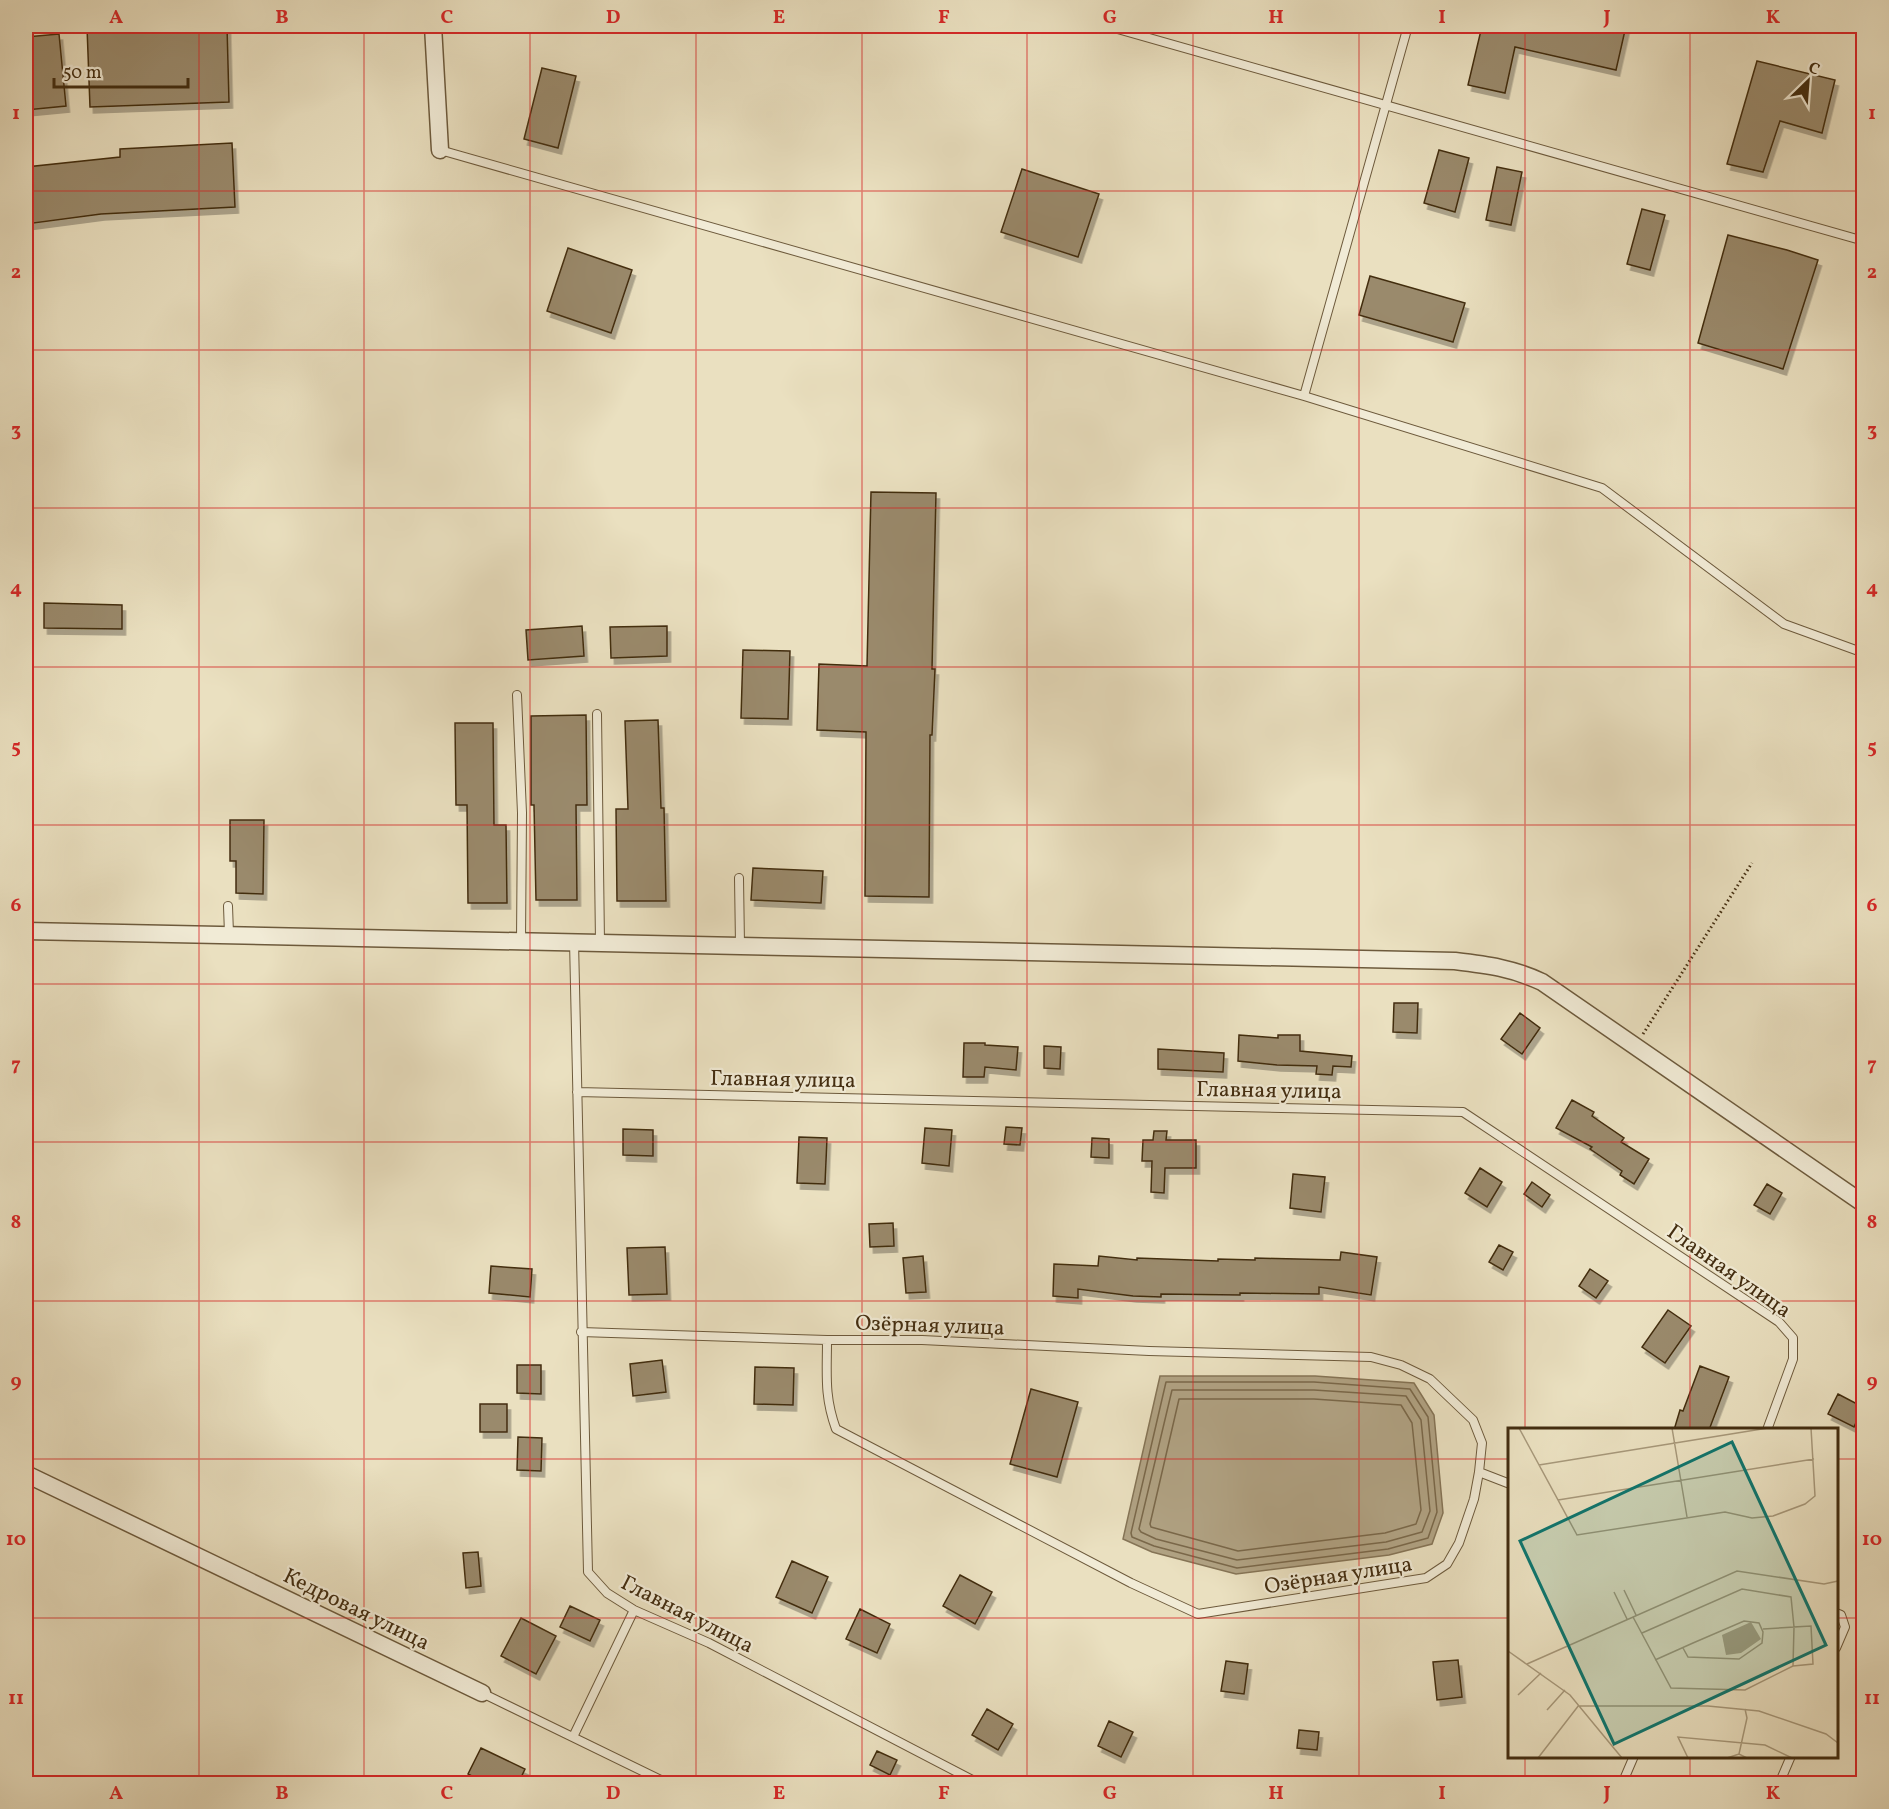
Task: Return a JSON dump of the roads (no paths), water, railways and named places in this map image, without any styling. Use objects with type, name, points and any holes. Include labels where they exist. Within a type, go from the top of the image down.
[{"type":"street","points":[[433,26],[441,150]]},
{"type":"street","points":[[26,931],[1455,961],[1499,967],[1542,982],[1863,1204]]},
{"type":"street","name":"Кедровая улица","points":[[26,1474],[482,1694]]},
{"type":"lane","points":[[1107,26],[1863,241]]},
{"type":"lane","points":[[1304,396],[1408,26]]},
{"type":"lane","points":[[441,150],[1304,396],[1602,488],[1784,624],[1863,653]]},
{"type":"lane","points":[[517,695],[522,813],[520,940]]},
{"type":"lane","points":[[597,714],[600,942]]},
{"type":"lane","points":[[739,878],[740,945]]},
{"type":"lane","points":[[228,906],[229,934]]},
{"type":"lane","name":"Главная улица","points":[[574,941],[588,1572],[607,1593],[634,1610],[710,1643],[980,1784]]},
{"type":"lane","name":"Главная улица","points":[[577,1092],[1464,1112],[1779,1322],[1793,1338],[1793,1359],[1768,1428]]},
{"type":"lane","name":"Озёрная улица","points":[[581,1332],[827,1340],[922,1340],[1137,1350],[1371,1357],[1401,1365],[1430,1379],[1473,1420],[1482,1443],[1473,1500],[1459,1543],[1447,1564],[1426,1578],[1198,1614],[1131,1583],[836,1429],[826,1393],[827,1340]]},
{"type":"lane","points":[[1479,1472],[1508,1484]]},
{"type":"lane","points":[[573,1737],[634,1610]]},
{"type":"lane","points":[[1838,1613],[1841,1614],[1845,1627],[1838,1643]]},
{"type":"lane","name":"Кедровая улица","points":[[482,1694],[669,1784]]},
{"type":"lane","points":[[1622,1784],[1633,1758]]},
{"type":"lane","points":[[1779,1784],[1790,1758]]},
{"type":"water","points":[[1160,1376],[1315,1376],[1414,1383],[1434,1415],[1443,1513],[1432,1544],[1389,1555],[1236,1574],[1152,1552],[1123,1539]]}]
